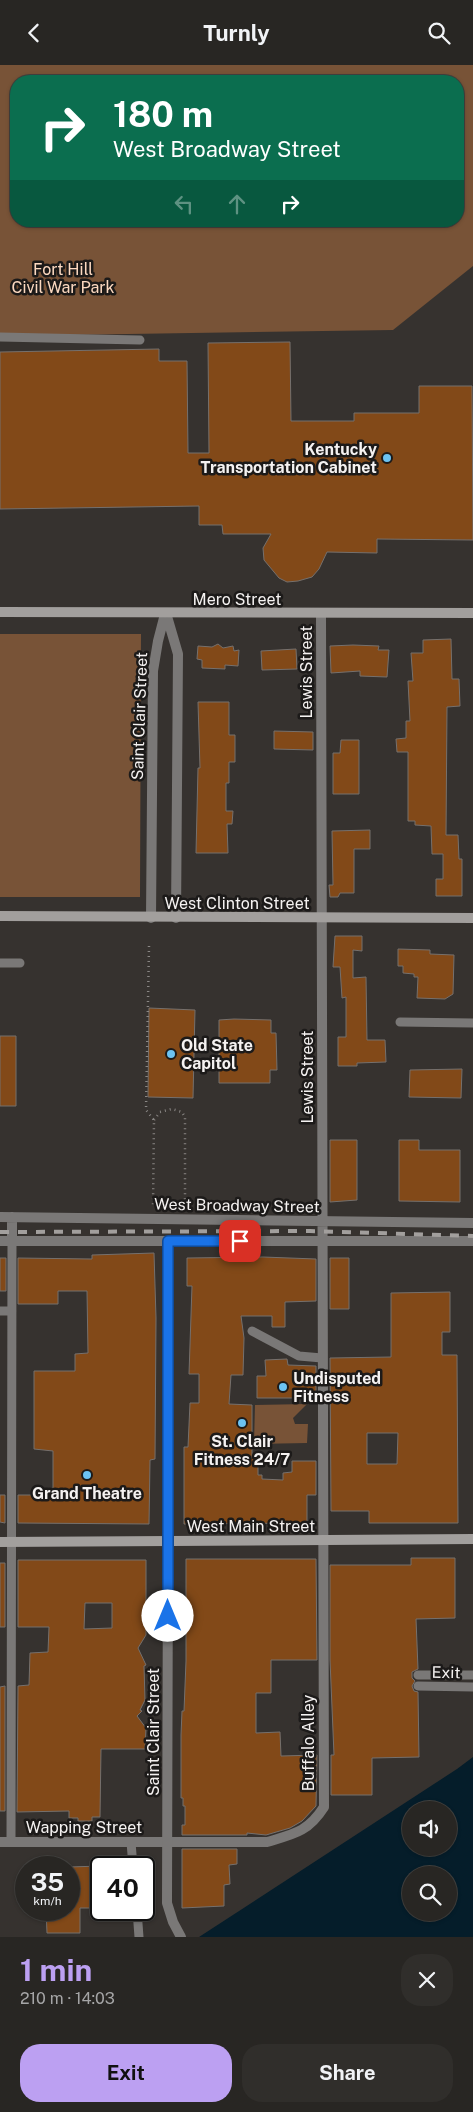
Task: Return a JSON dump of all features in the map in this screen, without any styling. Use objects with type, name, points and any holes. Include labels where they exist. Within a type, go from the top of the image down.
[{"type":"main road","name":"Mero Street","points":[[0,612],[473,613]]},
{"type":"main road","name":"West Clinton Street","points":[[0,916],[473,918]]},
{"type":"main road","name":"West Main Street","points":[[0,1542],[473,1539]]},
{"type":"street","name":"Saint Clair Street","points":[[151,918],[152,687],[154,656],[166,613]]},
{"type":"street","points":[[166,613],[178,654],[176,918]]},
{"type":"street","name":"Lewis Street","points":[[321,614],[323,1541]]},
{"type":"street","name":"West Broadway Street","points":[[0,1217],[473,1223]]},
{"type":"street","points":[[12,1217],[12,1241]]},
{"type":"street","points":[[0,1241],[473,1241]]},
{"type":"street","name":"Saint Clair Street","points":[[168,1241],[167,1903],[173,1922],[182,1937]]},
{"type":"street","name":"Buffalo Alley","points":[[167,1842],[267,1842],[300,1831],[314,1821],[324,1807],[323,1541]]},
{"type":"street","name":"Wapping Street","points":[[0,1842],[167,1842]]},
{"type":"lane","points":[[0,337],[140,340]]},
{"type":"lane","points":[[0,963],[20,963]]},
{"type":"lane","points":[[400,1021],[473,1023]]},
{"type":"lane","points":[[11,1842],[12,1241]]},
{"type":"lane","points":[[0,1311],[12,1311]]},
{"type":"lane","points":[[252,1331],[299,1356],[322,1357]]},
{"type":"lane","points":[[418,1675],[473,1675]]},
{"type":"lane","name":"Exit","points":[[418,1687],[473,1687]]},
{"type":"lane","points":[[131,1842],[132,1856]]},
{"type":"lane","points":[[138,1921],[139,1937]]},
{"type":"path","points":[[149,946],[146,1110],[154,1120]]},
{"type":"path","points":[[153,1208],[154,1120],[160,1112],[172,1109],[182,1112],[185,1117],[185,1207]]},
{"type":"green space","name":"Fort Hill Civil War Park","points":[[0,65],[473,65],[473,266],[393,330],[0,336]]},
{"type":"green space","points":[[0,634],[141,634],[140,897],[0,897]]},
{"type":"green space","points":[[307,1404],[293,1418],[295,1424],[308,1424],[307,1443],[254,1444],[255,1405]]},
{"type":"water","points":[[473,1757],[473,1937],[199,1937],[402,1805],[402,1856],[457,1856],[457,1801],[408,1801]]},
{"type":"building","points":[[290,342],[291,421],[354,421],[354,413],[419,413],[419,386],[472,386],[473,540],[377,539],[377,553],[327,552],[319,569],[312,577],[287,582],[279,578],[264,560],[263,548],[271,534],[223,534],[222,525],[199,525],[199,506],[0,509],[0,352],[159,349],[159,361],[187,361],[188,453],[209,453],[208,343]]},
{"type":"building","points":[[451,639],[452,679],[459,679],[460,706],[447,707],[446,835],[458,835],[459,859],[462,859],[462,896],[436,896],[436,879],[443,879],[443,854],[432,854],[431,826],[415,825],[415,821],[408,821],[408,752],[397,752],[396,739],[406,738],[406,721],[410,721],[408,681],[413,681],[411,653],[423,653],[423,640]]},
{"type":"building","points":[[218,644],[223,648],[233,646],[234,651],[239,650],[238,666],[225,665],[225,669],[202,668],[202,660],[197,659],[198,646],[212,647]]},
{"type":"building","points":[[330,646],[379,646],[378,650],[389,650],[387,677],[360,676],[360,671],[331,673]]},
{"type":"building","points":[[296,649],[297,669],[262,670],[261,651]]},
{"type":"building","points":[[198,702],[229,702],[229,735],[235,735],[235,762],[229,762],[229,783],[226,783],[226,811],[233,811],[232,824],[227,824],[228,853],[196,853],[198,768],[200,768]]},
{"type":"building","points":[[274,731],[313,732],[313,750],[274,749]]},
{"type":"building","points":[[341,740],[359,740],[359,794],[333,794],[333,753],[340,753]]},
{"type":"building","points":[[370,830],[370,849],[354,849],[354,893],[340,893],[338,897],[330,897],[329,885],[333,885],[332,831]]},
{"type":"building","points":[[335,936],[362,936],[362,951],[353,950],[353,978],[366,977],[367,1040],[385,1040],[386,1062],[357,1063],[357,1066],[338,1066],[338,1037],[346,1037],[346,997],[342,998],[340,967],[333,967]]},
{"type":"building","points":[[398,949],[430,950],[430,954],[454,955],[453,994],[445,999],[417,998],[418,977],[414,977],[414,974],[403,973],[403,966],[398,966]]},
{"type":"building","name":"Old State Capitol","points":[[149,1008],[195,1010],[193,1098],[148,1097]]},
{"type":"building","points":[[219,1020],[271,1020],[271,1033],[276,1033],[277,1070],[270,1070],[270,1083],[219,1083]]},
{"type":"building","points":[[0,1036],[16,1036],[16,1106],[0,1106]]},
{"type":"building","points":[[462,1069],[461,1098],[409,1097],[410,1070]]},
{"type":"building","points":[[330,1140],[357,1140],[357,1200],[330,1202]]},
{"type":"building","points":[[399,1140],[419,1140],[419,1150],[460,1150],[460,1202],[399,1201]]},
{"type":"building","points":[[154,1253],[156,1318],[155,1459],[150,1460],[149,1524],[18,1523],[18,1495],[49,1495],[49,1493],[53,1492],[53,1451],[34,1449],[34,1371],[75,1371],[75,1354],[88,1353],[87,1291],[58,1291],[58,1304],[18,1304],[18,1258],[92,1259],[92,1255]]},
{"type":"building","points":[[263,1257],[316,1259],[316,1301],[285,1302],[285,1327],[272,1327],[272,1316],[241,1316],[244,1338],[243,1375],[231,1375],[229,1404],[252,1405],[252,1458],[258,1458],[258,1475],[262,1475],[262,1479],[283,1480],[283,1473],[292,1472],[292,1461],[316,1461],[316,1495],[307,1495],[307,1523],[184,1524],[184,1447],[188,1447],[190,1403],[199,1403],[199,1374],[189,1374],[192,1286],[187,1286],[187,1258]]},
{"type":"building","points":[[0,1258],[6,1258],[6,1291],[0,1291]]},
{"type":"building","points":[[330,1258],[349,1258],[349,1309],[330,1309]]},
{"type":"building","points":[[450,1292],[450,1332],[442,1332],[442,1355],[457,1355],[458,1523],[369,1523],[369,1511],[331,1511],[330,1358],[391,1357],[391,1293]],"holes":[[[367,1433],[398,1433],[397,1464],[367,1464]]]},
{"type":"building","points":[[287,1359],[288,1365],[316,1366],[316,1398],[257,1398],[257,1376],[266,1376],[265,1360]]},
{"type":"building","points":[[0,1495],[5,1495],[5,1523],[0,1522]]},
{"type":"building","points":[[411,1558],[455,1558],[455,1618],[416,1619],[418,1669],[412,1672],[412,1678],[415,1681],[412,1686],[414,1691],[418,1692],[419,1757],[372,1758],[372,1795],[331,1795],[331,1755],[334,1755],[330,1660],[330,1565],[411,1565]]},
{"type":"building","points":[[186,1559],[316,1559],[317,1660],[271,1660],[271,1693],[256,1693],[256,1733],[280,1732],[281,1756],[317,1755],[316,1806],[302,1821],[290,1828],[266,1835],[247,1833],[247,1835],[182,1835],[182,1825],[185,1825],[185,1806],[183,1806],[183,1798],[181,1798],[181,1735],[186,1661]]},
{"type":"building","points":[[18,1560],[146,1560],[146,1635],[138,1648],[146,1665],[144,1666],[145,1700],[140,1710],[142,1711],[137,1716],[146,1728],[145,1749],[101,1749],[100,1817],[92,1817],[92,1821],[78,1821],[78,1818],[69,1818],[69,1811],[17,1812],[18,1686],[29,1685],[30,1653],[48,1652],[49,1627],[18,1627]],"holes":[[[85,1603],[112,1603],[112,1628],[84,1629]]]},
{"type":"building","points":[[0,1563],[5,1563],[5,1627],[0,1627]]},
{"type":"building","points":[[5,1686],[5,1811],[0,1811],[0,1687]]},
{"type":"building","points":[[182,1849],[237,1849],[237,1864],[229,1865],[230,1884],[224,1885],[224,1906],[182,1908]]},
{"type":"building","points":[[90,1866],[90,1908],[80,1908],[80,1867]]},
{"type":"building","points":[[46,1921],[80,1921],[80,1933],[47,1933]]},
{"type":"railway","points":[[0,1232],[310,1231],[473,1236]]},
{"type":"place","name":"Kentucky Transportation Cabinet","points":[[387,458]]},
{"type":"place","name":"Old State Capitol","points":[[171,1054]]},
{"type":"place","name":"Undisputed Fitness","points":[[283,1387]]},
{"type":"place","name":"St. Clair Fitness 24/7","points":[[242,1423]]},
{"type":"place","name":"Grand Theatre","points":[[87,1475]]},
{"type":"route","points":[[168,1616],[168,1241],[240,1241]]}]
